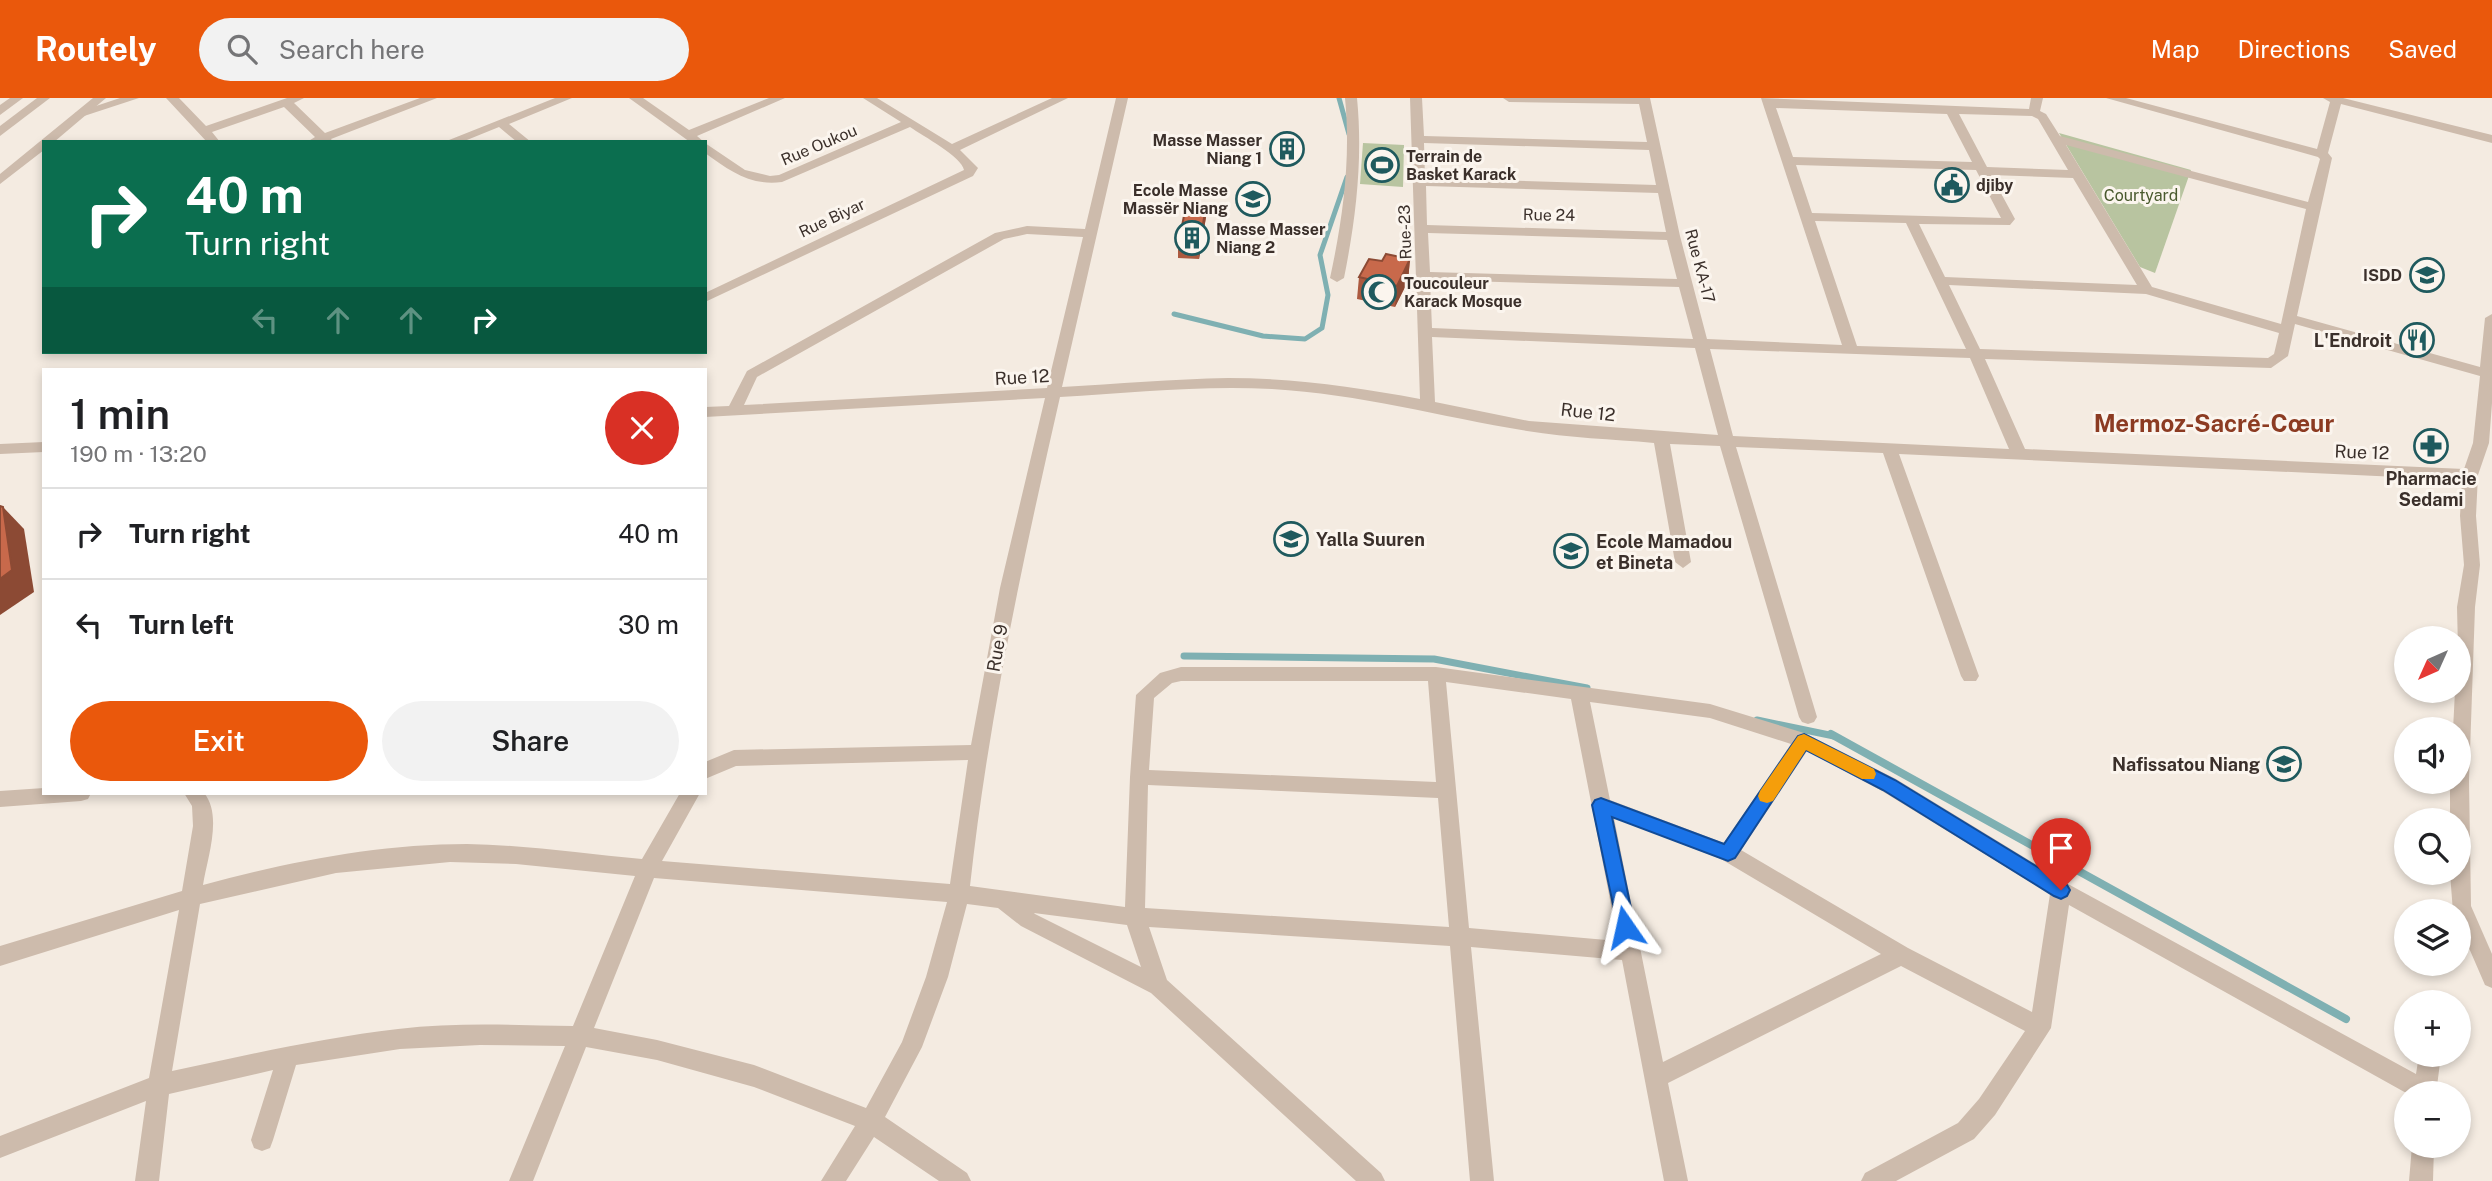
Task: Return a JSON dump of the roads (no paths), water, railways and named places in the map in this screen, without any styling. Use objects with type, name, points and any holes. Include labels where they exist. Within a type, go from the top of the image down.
[{"type":"street","points":[[0,111],[17,98]]},
{"type":"street","points":[[0,132],[44,98]]},
{"type":"street","points":[[50,140],[100,98]]},
{"type":"street","points":[[81,113],[133,98]]},
{"type":"street","points":[[172,98],[212,140]]},
{"type":"street","points":[[204,131],[292,100],[321,140],[431,98]]},
{"type":"street","points":[[455,140],[566,98]]},
{"type":"street","points":[[635,98],[693,138],[779,98]]},
{"type":"street","points":[[869,98],[951,149],[1062,98]]},
{"type":"street","name":"Rue 9","points":[[833,1181],[872,1121],[911,1047],[937,977],[959,894],[979,752],[1008,588],[1088,233],[1122,98]]},
{"type":"street","points":[[1337,278],[1348,228],[1355,167],[1351,98]]},
{"type":"street","name":"Rue-23","points":[[1416,98],[1428,408]]},
{"type":"street","points":[[1509,98],[1644,99]]},
{"type":"street","points":[[2034,113],[2037,98]]},
{"type":"street","points":[[1423,332],[1852,350],[2271,363],[2281,356],[2326,158],[2322,154],[2112,98]]},
{"type":"street","name":"Rue KA-17","points":[[1644,99],[1673,236],[1727,442],[1808,717]]},
{"type":"street","points":[[2322,154],[2332,99],[2492,139]]},
{"type":"street","points":[[1852,350],[1769,101],[2034,113],[2042,117],[2147,290]]},
{"type":"street","points":[[1806,216],[2005,222],[2008,219],[1952,111]]},
{"type":"street","points":[[501,122],[523,140]]},
{"type":"street","name":"Rue Oukou","points":[[707,148],[752,179],[767,181],[782,178],[909,123]]},
{"type":"street","points":[[1418,139],[1654,146]]},
{"type":"street","points":[[2056,139],[2313,206]]},
{"type":"street","points":[[0,180],[42,147]]},
{"type":"street","name":"Rue Biyar","points":[[707,294],[969,173],[971,163],[951,149]]},
{"type":"street","points":[[1787,161],[2077,174]]},
{"type":"street","points":[[1420,182],[1663,189]]},
{"type":"street","points":[[1911,220],[1975,353],[2020,456]]},
{"type":"street","name":"Rue 24","points":[[1423,229],[1673,236]]},
{"type":"street","points":[[734,411],[752,374],[1000,236],[1027,230],[1088,233]]},
{"type":"street","points":[[1423,276],[1687,283]]},
{"type":"street","points":[[1941,281],[2147,290],[2488,374]]},
{"type":"street","points":[[2492,318],[2487,441],[2470,475],[2468,516],[2472,565],[2466,607],[2459,781],[2461,906],[2492,978]]},
{"type":"street","name":"Rue 12","points":[[707,412],[1052,395],[1227,383],[1273,384],[1369,394],[1428,408],[1529,426],[1661,438],[2470,475]]},
{"type":"street","points":[[1661,438],[1683,562]]},
{"type":"street","points":[[0,449],[42,447]]},
{"type":"street","points":[[1889,450],[1970,676]]},
{"type":"street","points":[[1158,986],[1135,917],[1139,777],[1145,695],[1166,678],[1181,674],[1436,674],[1710,711],[1804,741],[1889,785],[2061,890],[2403,1081]]},
{"type":"street","points":[[1436,674],[1482,1181]]},
{"type":"street","points":[[1579,693],[1676,1181]]},
{"type":"street","points":[[1728,853],[1804,741]]},
{"type":"street","points":[[707,770],[734,758],[979,752]]},
{"type":"street","points":[[1139,777],[1447,790]]},
{"type":"street","points":[[0,799],[53,795]]},
{"type":"street","points":[[148,1181],[159,1085],[193,896],[204,809],[195,795]]},
{"type":"street","points":[[521,1181],[648,868],[689,795]]},
{"type":"street","points":[[1601,805],[1728,853],[1901,955],[2040,1028]]},
{"type":"street","points":[[0,956],[193,896],[348,863],[448,853],[527,855],[959,894],[1135,917],[1461,937],[1630,951]]},
{"type":"street","points":[[1873,1181],[1966,1130],[1987,1107],[2040,1028],[2061,890]]},
{"type":"street","points":[[1003,900],[1028,920],[1158,986],[1373,1181]]},
{"type":"street","points":[[1655,1078],[1901,955]]},
{"type":"street","points":[[0,1147],[159,1085],[288,1056],[400,1039],[480,1035],[580,1036],[657,1050],[754,1076],[872,1121],[959,1181]]},
{"type":"street","points":[[262,1140],[288,1056]]},
{"type":"street","points":[[2421,1181],[2422,1158]]},
{"type":"waterway","points":[[1339,98],[1349,134]]},
{"type":"waterway","points":[[1174,314],[1263,336],[1305,339],[1322,328],[1328,295],[1320,255],[1347,177]]},
{"type":"waterway","points":[[1184,656],[1434,659],[1587,688]]},
{"type":"waterway","points":[[1757,720],[1834,736]]},
{"type":"waterway","points":[[1831,734],[2346,1019]]},
{"type":"place","name":"Masse Masser Niang 1","points":[[1287,149]]},
{"type":"place","name":"Terrain de Basket Karack","points":[[1382,165]]},
{"type":"place","name":"djiby","points":[[1952,185]]},
{"type":"place","name":"Ecole Masse Massër Niang","points":[[1253,199]]},
{"type":"place","name":"Masse Masser Niang 2","points":[[1192,238]]},
{"type":"place","name":"ISDD","points":[[2427,275]]},
{"type":"place","name":"Toucouleur Karack Mosque","points":[[1379,292]]},
{"type":"place","name":"L'Endroit","points":[[2417,340]]},
{"type":"place","name":"Pharmacie Sedami","points":[[2431,446]]},
{"type":"place","name":"Yalla Suuren","points":[[1291,539]]},
{"type":"place","name":"Ecole Mamadou et Bineta","points":[[1571,551]]},
{"type":"place","name":"Nafissatou Niang","points":[[2284,764]]},
{"type":"district","name":"Mermoz-Sacré-Cœur","points":[[2214,423]]},
{"type":"park label","name":"Courtyard","points":[[2141,195]]}]
